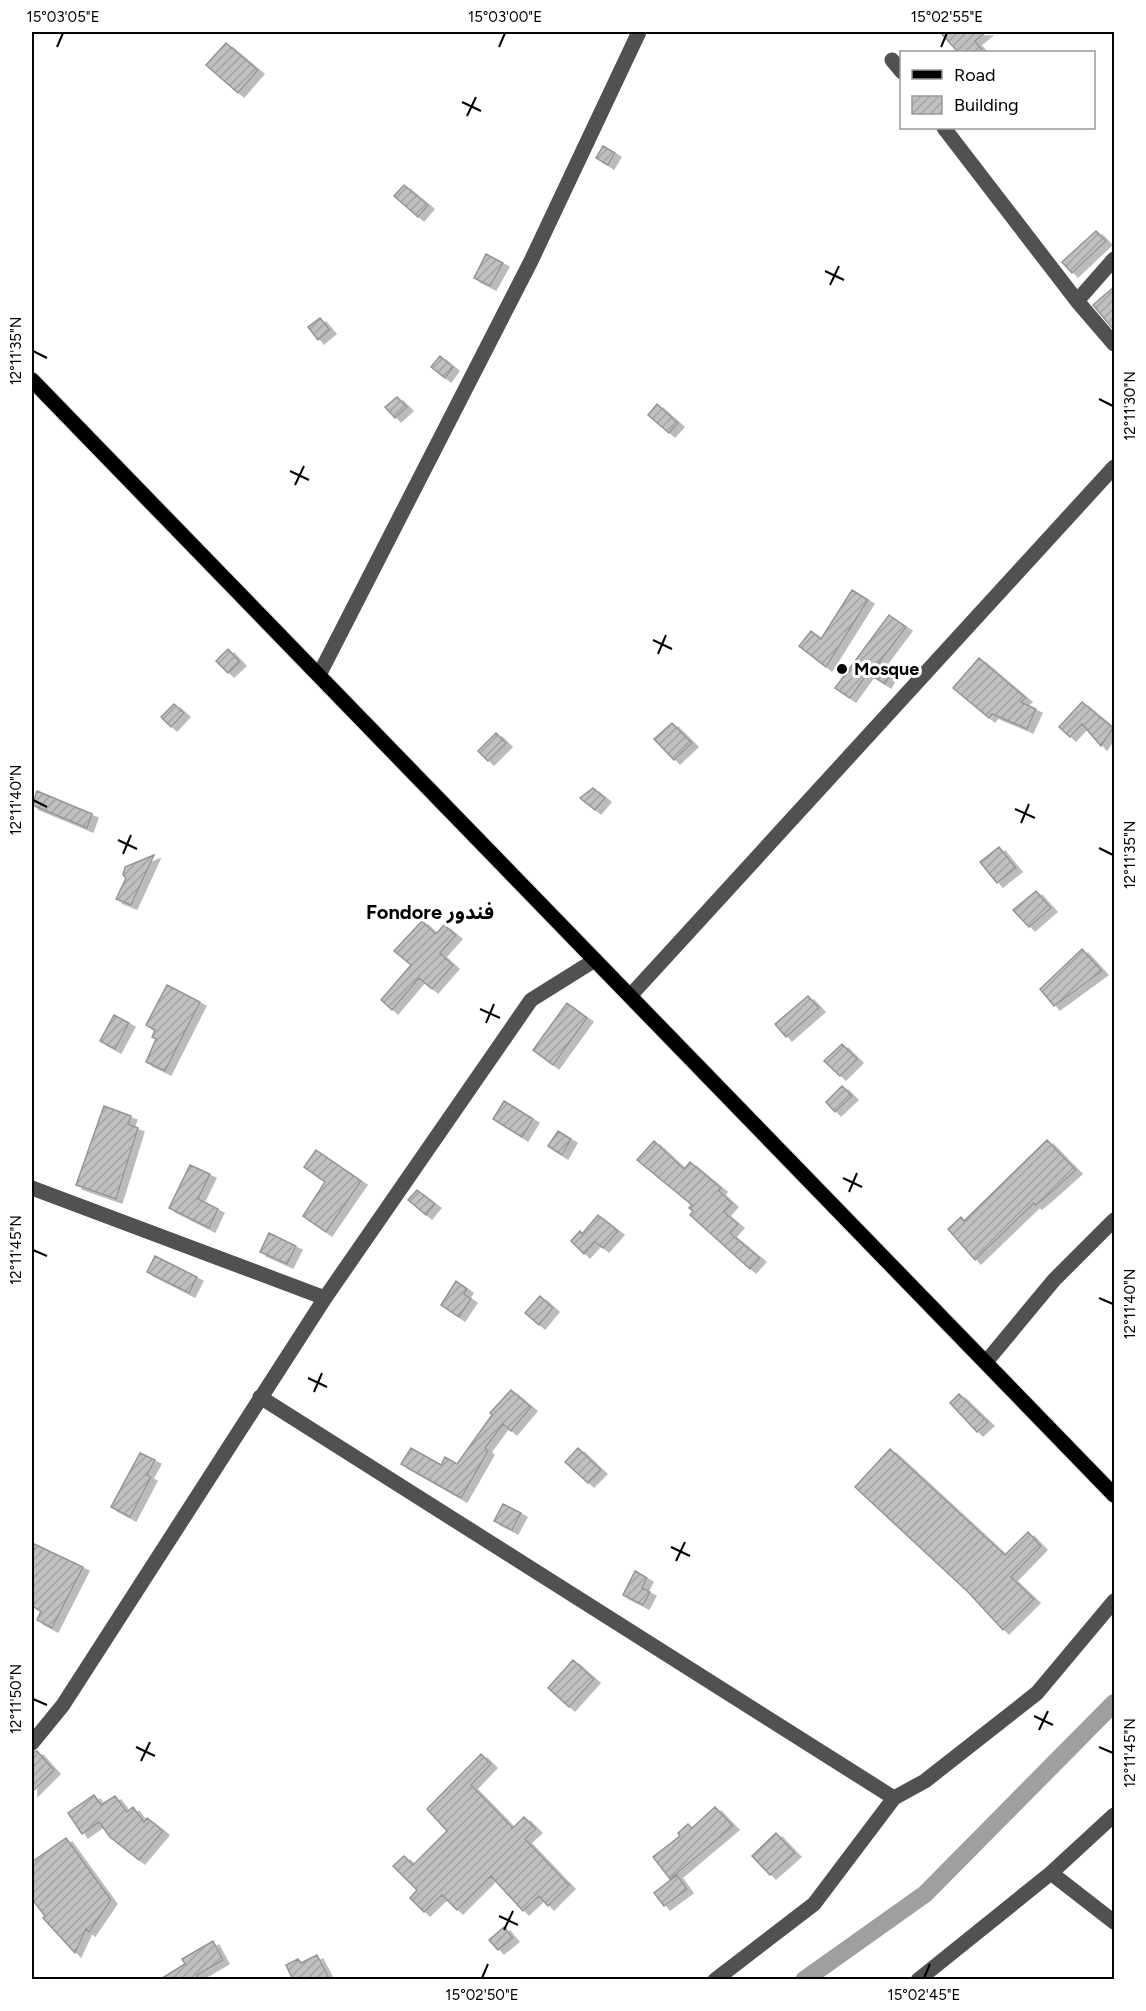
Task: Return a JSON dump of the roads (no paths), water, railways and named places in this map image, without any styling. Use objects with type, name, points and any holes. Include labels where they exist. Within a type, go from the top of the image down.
[{"type":"main road","points":[[32,380],[1114,1495]]},
{"type":"street","points":[[319,675],[531,261],[639,32]]},
{"type":"street","points":[[945,129],[1077,301],[1114,344]]},
{"type":"street","points":[[1077,301],[1114,259]]},
{"type":"street","points":[[630,996],[1114,467]]},
{"type":"street","points":[[32,1743],[63,1705],[325,1298],[531,1000],[595,960]]},
{"type":"street","points":[[32,1188],[325,1298]]},
{"type":"street","points":[[986,1362],[1054,1280],[1114,1220]]},
{"type":"street","points":[[260,1397],[894,1798]]},
{"type":"street","points":[[715,1980],[814,1904],[894,1798],[925,1781],[1037,1693],[1114,1601]]},
{"type":"street","points":[[918,1980],[1050,1873],[1114,1815]]},
{"type":"street","points":[[1050,1873],[1114,1922]]},
{"type":"waterway","points":[[804,1980],[925,1894],[1114,1703]]},
{"type":"place","name":"Mosque","points":[[842,669]]},
{"type":"district","name":"Fondore فندور","points":[[430,912]]}]
